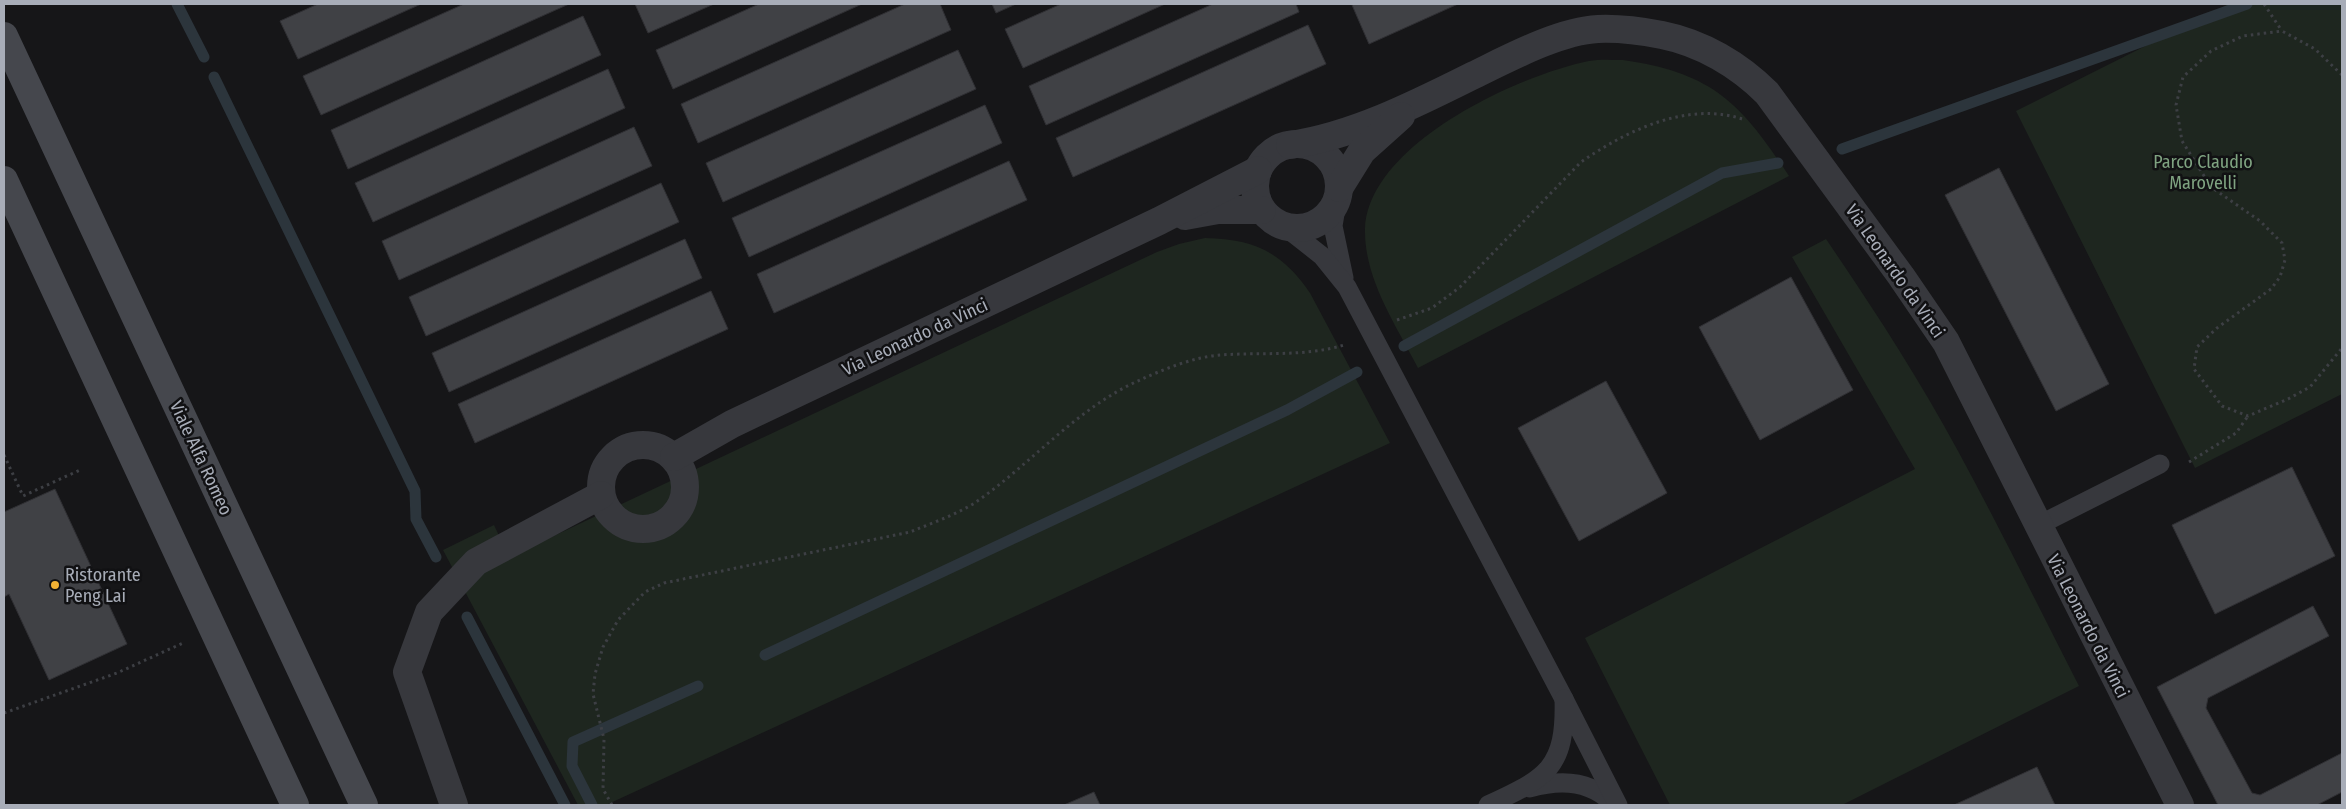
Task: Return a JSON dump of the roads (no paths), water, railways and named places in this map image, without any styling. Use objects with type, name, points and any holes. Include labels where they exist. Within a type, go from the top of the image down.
[{"type":"main road","name":"Viale Alfa Romeo","points":[[4,36],[364,805]]},
{"type":"main road","points":[[4,180],[295,805]]},
{"type":"street","name":"Via Leonardo da Vinci","points":[[1290,144],[1317,141],[1414,105],[1517,53],[1559,38],[1597,29],[1636,30],[1676,38],[1715,54],[1752,78],[1767,93],[1911,290],[1946,342],[2037,526],[2180,805]]},
{"type":"street","name":"Via Leonardo da Vinci","points":[[1338,192],[1362,151],[1414,105]]},
{"type":"street","points":[[1290,144],[1302,144],[1324,155],[1338,176],[1338,192],[1333,209],[1317,223],[1298,228],[1284,226],[1272,220],[1262,210],[1256,198],[1255,184],[1258,170],[1271,154],[1290,144]]},
{"type":"street","name":"Via Leonardo da Vinci","points":[[674,457],[732,424],[1159,221],[1258,170]]},
{"type":"street","name":"Via Leonardo da Vinci","points":[[1159,221],[1218,210],[1262,210]]},
{"type":"street","points":[[646,445],[661,448],[674,457],[685,480],[686,494],[681,506],[664,524],[645,530],[625,526],[609,514],[600,495],[600,480],[606,465],[617,453],[631,446],[646,445]]},
{"type":"street","points":[[454,805],[407,672],[429,612],[476,562],[600,495]]},
{"type":"lane","points":[[1338,192],[1333,226],[1347,287]]},
{"type":"lane","points":[[1284,226],[1318,252],[1347,287],[1618,805]]},
{"type":"lane","points":[[2037,526],[2160,464]]},
{"type":"lane","points":[[1519,791],[1551,766],[1558,755],[1564,739],[1564,699]]},
{"type":"lane","points":[[1488,805],[1519,791],[1554,781],[1573,782],[1593,789],[1614,805]]},
{"type":"waterway","points":[[177,4],[204,57]]},
{"type":"waterway","points":[[1842,149],[2247,4]]},
{"type":"waterway","points":[[214,77],[415,491],[416,519],[436,557]]},
{"type":"waterway","points":[[1404,346],[1722,173],[1778,163]]},
{"type":"waterway","points":[[765,655],[1287,410],[1357,372]]},
{"type":"waterway","points":[[467,617],[565,805]]},
{"type":"waterway","points":[[592,805],[572,766],[573,742],[698,686]]},
{"type":"place","name":"Ristorante Peng Lai","points":[[55,585]]},
{"type":"park label","name":"Parco Claudio Marovelli","points":[[2203,172]]}]
